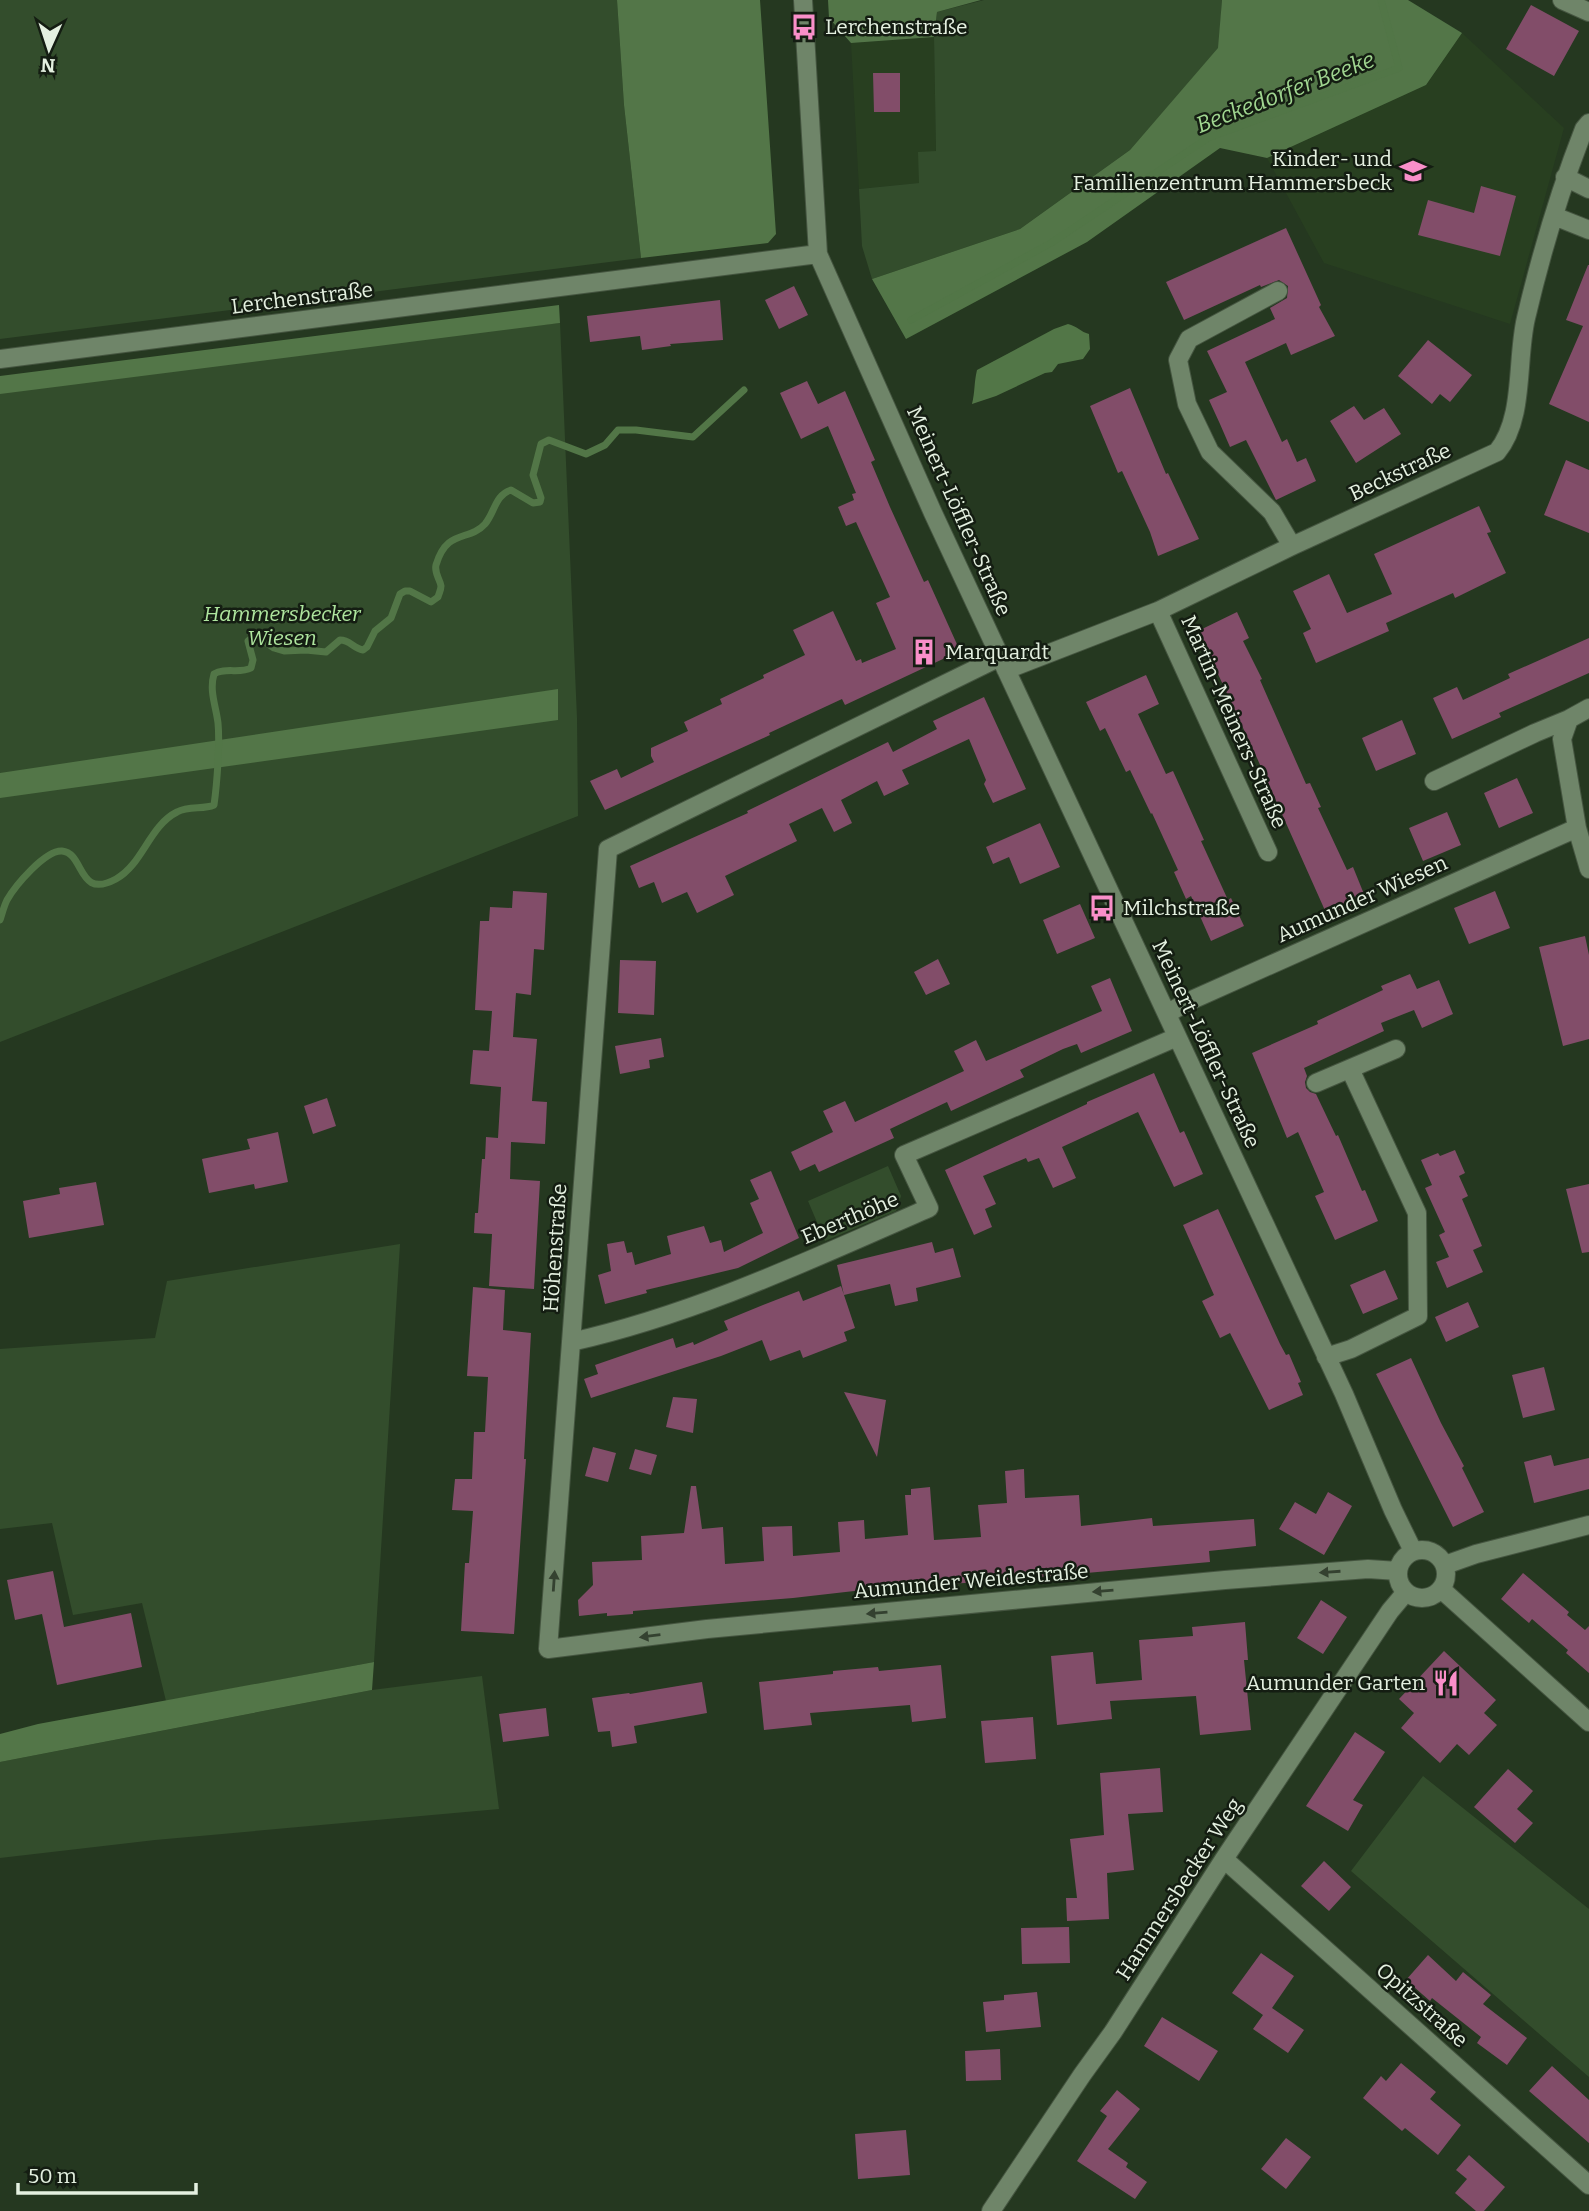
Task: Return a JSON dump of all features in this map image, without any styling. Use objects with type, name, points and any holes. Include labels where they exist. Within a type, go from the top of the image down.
[{"type":"street","name":"Meinert-Löffler-Straße","points":[[803,0],[818,254],[933,513],[1326,1357],[1413,1551]]},
{"type":"street","points":[[1562,0],[1589,12]]},
{"type":"street","name":"Beckstraße","points":[[1003,664],[1158,611],[1497,452],[1506,441],[1513,418],[1525,320],[1554,216],[1565,177],[1584,129],[1589,123]]},
{"type":"street","points":[[1565,177],[1589,189]]},
{"type":"street","points":[[1554,216],[1589,230]]},
{"type":"street","name":"Lerchenstraße","points":[[0,359],[818,254]]},
{"type":"street","points":[[1278,291],[1189,339],[1178,360],[1187,404],[1210,453],[1272,512],[1292,546]]},
{"type":"street","name":"Martin-Meiners-Straße","points":[[1158,611],[1268,852]]},
{"type":"street","name":"Höhenstraße","points":[[548,1649],[608,849],[1003,664]]},
{"type":"street","points":[[1434,781],[1589,708]]},
{"type":"street","points":[[1569,719],[1562,739],[1577,828],[1589,869]]},
{"type":"street","name":"Aumunder Wiesen","points":[[1167,1014],[1185,1003],[1577,828]]},
{"type":"street","name":"Eberthöhe","points":[[571,1342],[616,1332],[685,1310],[929,1209],[904,1155],[1177,1037]]},
{"type":"street","points":[[1317,1083],[1396,1049]]},
{"type":"street","points":[[1326,1357],[1351,1349],[1419,1316],[1417,1213],[1350,1069]]},
{"type":"street","points":[[1445,1565],[1476,1554],[1589,1525]]},
{"type":"street","points":[[1428,1550],[1441,1558],[1445,1565],[1446,1582],[1434,1595],[1415,1597],[1401,1586],[1398,1571],[1400,1563],[1413,1551],[1428,1550]]},
{"type":"street","name":"Aumunder Weidestraße","points":[[548,1649],[707,1629],[1198,1582],[1368,1569],[1398,1571]]},
{"type":"street","points":[[1441,1589],[1589,1722]]},
{"type":"street","name":"Hammersbecker Weg","points":[[991,2211],[1113,2032],[1224,1859],[1390,1611],[1406,1592]]},
{"type":"street","name":"Opitzstraße","points":[[1224,1859],[1589,2185]]},
{"type":"shaded area","points":[[617,0],[760,0],[776,234],[768,243],[641,258],[624,105]]},
{"type":"shaded area","points":[[828,0],[981,0],[937,12],[934,37],[851,43],[829,18]]},
{"type":"shaded area","points":[[1222,0],[1408,0],[1462,33],[1426,85],[1267,158],[1220,148],[1087,242],[906,339],[872,279],[1020,229],[1130,150],[1218,48]]},
{"type":"shaded area","name":"Kinder- und Familienzentrum Hammersbeck","points":[[1462,33],[1564,128],[1510,324],[1324,263],[1267,158],[1426,85]]},
{"type":"shaded area","points":[[934,37],[936,151],[920,183],[859,189],[851,43]]},
{"type":"shaded area","points":[[559,305],[560,323],[0,394],[0,376]]},
{"type":"shaded area","points":[[1068,324],[1089,334],[1090,349],[1083,359],[1058,364],[1052,372],[972,404],[977,370]]},
{"type":"shaded area","points":[[558,689],[558,720],[0,798],[0,773]]},
{"type":"shaded area","points":[[374,1662],[372,1690],[0,1762],[0,1734],[38,1724]]},
{"type":"green space","points":[[0,0],[617,0],[624,105],[641,258],[0,339]]},
{"type":"green space","points":[[984,0],[1222,0],[1219,48],[1130,150],[1020,229],[872,279],[862,246],[859,189],[919,183],[918,152],[936,151],[934,37],[937,12]]},
{"type":"green space","name":"Hammersbecker Wiesen","points":[[560,323],[577,718],[578,816],[0,1042],[0,379]]},
{"type":"green space","points":[[888,1166],[901,1196],[896,1211],[825,1241],[808,1201]]},
{"type":"green space","points":[[400,1244],[374,1662],[166,1701],[142,1603],[73,1615],[52,1523],[0,1529],[0,1349],[155,1338],[167,1281]]},
{"type":"green space","points":[[482,1676],[499,1809],[155,1840],[0,1858],[0,1762],[372,1690]]},
{"type":"green space","points":[[1423,1776],[1589,1909],[1589,2077],[1351,1871]]},
{"type":"building","points":[[1531,5],[1579,31],[1554,76],[1506,49]]},
{"type":"building","points":[[873,73],[900,73],[900,112],[874,112]]},
{"type":"building","points":[[1481,186],[1516,196],[1500,256],[1418,235],[1428,200],[1474,213]]},
{"type":"building","points":[[1286,228],[1321,305],[1319,307],[1335,336],[1291,355],[1286,343],[1245,362],[1282,442],[1287,439],[1297,462],[1306,458],[1316,481],[1276,500],[1246,440],[1230,447],[1209,400],[1227,392],[1207,351],[1275,319],[1270,308],[1287,298],[1288,286],[1279,280],[1261,287],[1260,285],[1184,320],[1166,282]]},
{"type":"building","points":[[1588,265],[1589,422],[1549,404],[1583,326],[1566,320]]},
{"type":"building","points":[[794,286],[808,315],[779,329],[765,300]]},
{"type":"building","points":[[720,300],[723,340],[670,344],[671,346],[642,350],[640,336],[590,342],[587,316]]},
{"type":"building","points":[[1428,340],[1472,375],[1450,402],[1440,394],[1432,404],[1398,376]]},
{"type":"building","points":[[807,381],[818,404],[845,391],[875,460],[871,462],[890,507],[924,582],[928,580],[960,651],[845,705],[842,699],[605,810],[590,781],[617,769],[621,778],[654,762],[651,748],[688,731],[684,722],[722,704],[720,699],[764,678],[763,675],[805,655],[793,630],[833,611],[856,661],[861,659],[862,663],[896,649],[876,603],[890,597],[856,522],[846,526],[838,507],[854,500],[852,494],[856,493],[828,426],[801,439],[780,393]]},
{"type":"building","points":[[1130,388],[1166,474],[1168,473],[1199,539],[1158,556],[1150,532],[1122,471],[1118,473],[1090,406]]},
{"type":"building","points":[[1354,406],[1364,420],[1384,408],[1401,434],[1356,463],[1330,421]]},
{"type":"building","points":[[1566,460],[1589,470],[1589,533],[1544,515]]},
{"type":"building","points":[[1479,506],[1491,532],[1487,533],[1506,573],[1455,598],[1453,593],[1386,623],[1389,631],[1316,663],[1303,633],[1311,629],[1293,591],[1329,574],[1347,613],[1392,594],[1374,554]]},
{"type":"building","points":[[1237,612],[1249,638],[1243,641],[1306,784],[1310,783],[1321,807],[1318,808],[1347,870],[1353,867],[1366,899],[1327,915],[1198,631]]},
{"type":"building","points":[[1589,638],[1589,673],[1499,713],[1501,717],[1452,739],[1433,698],[1457,687],[1463,700],[1510,678],[1508,674]]},
{"type":"building","points":[[1146,675],[1159,704],[1138,714],[1166,774],[1173,771],[1228,900],[1231,898],[1244,926],[1211,941],[1191,896],[1186,899],[1174,872],[1178,870],[1130,770],[1126,772],[1105,728],[1100,731],[1086,702]]},
{"type":"building","points":[[984,697],[1026,789],[993,803],[969,739],[902,770],[909,784],[884,796],[877,781],[841,800],[852,823],[834,832],[822,808],[789,824],[797,841],[725,876],[734,895],[697,913],[687,892],[662,903],[654,882],[639,888],[630,866],[748,813],[747,811],[888,742],[893,752],[937,729],[933,721]]},
{"type":"building","points":[[1402,720],[1416,754],[1376,771],[1362,738]]},
{"type":"building","points":[[1517,778],[1533,813],[1499,828],[1484,793]]},
{"type":"building","points":[[1447,812],[1461,845],[1423,861],[1409,828]]},
{"type":"building","points":[[1040,823],[1060,867],[1020,884],[1009,857],[993,864],[986,847]]},
{"type":"building","points":[[513,891],[547,893],[544,950],[534,949],[531,995],[516,993],[513,1037],[537,1039],[532,1101],[547,1102],[545,1144],[511,1142],[510,1179],[540,1181],[534,1289],[489,1286],[492,1234],[474,1233],[486,1137],[498,1138],[501,1087],[470,1084],[473,1050],[489,1051],[492,1011],[475,1010],[480,921],[489,921],[490,907],[512,908]]},
{"type":"building","points":[[1495,891],[1510,928],[1469,944],[1454,908]]},
{"type":"building","points":[[1080,904],[1095,938],[1057,954],[1043,920]]},
{"type":"building","points":[[1585,936],[1589,955],[1589,1039],[1563,1046],[1539,947]]},
{"type":"building","points":[[938,959],[950,984],[926,995],[914,972]]},
{"type":"building","points":[[620,960],[656,961],[654,1015],[618,1013]]},
{"type":"building","points":[[1410,974],[1417,989],[1439,980],[1453,1014],[1422,1028],[1414,1010],[1381,1023],[1384,1031],[1304,1068],[1307,1076],[1306,1088],[1316,1094],[1378,1221],[1335,1240],[1315,1196],[1324,1192],[1298,1132],[1287,1138],[1252,1053],[1318,1024],[1317,1021],[1383,990],[1381,986]]},
{"type":"building","points":[[1110,978],[1132,1031],[1081,1053],[1077,1044],[1063,1049],[1020,1070],[1024,1077],[951,1111],[947,1102],[890,1129],[894,1138],[819,1172],[815,1164],[800,1171],[791,1152],[833,1132],[823,1111],[845,1101],[855,1122],[964,1071],[954,1051],[976,1040],[986,1061],[1102,1011],[1091,986]]},
{"type":"building","points":[[661,1038],[664,1057],[649,1060],[650,1068],[620,1074],[615,1046]]},
{"type":"building","points":[[1154,1073],[1180,1133],[1184,1131],[1203,1174],[1174,1187],[1138,1112],[1062,1147],[1076,1178],[1053,1188],[1039,1158],[1028,1162],[1026,1158],[983,1176],[996,1204],[985,1209],[992,1227],[974,1235],[945,1170]]},
{"type":"building","points":[[327,1098],[336,1126],[313,1134],[304,1106]]},
{"type":"building","points":[[278,1132],[288,1182],[255,1189],[254,1184],[209,1193],[202,1159],[250,1149],[247,1139]]},
{"type":"building","points":[[1455,1150],[1465,1173],[1459,1176],[1468,1196],[1462,1199],[1482,1246],[1473,1250],[1483,1272],[1447,1288],[1436,1262],[1449,1257],[1439,1235],[1445,1232],[1425,1188],[1432,1185],[1421,1160]]},
{"type":"building","points":[[771,1171],[799,1238],[738,1268],[646,1290],[647,1293],[605,1304],[598,1275],[611,1271],[607,1244],[624,1241],[627,1253],[632,1252],[635,1265],[671,1254],[667,1236],[704,1226],[710,1243],[721,1240],[724,1252],[763,1233],[750,1203],[759,1199],[750,1180]]},
{"type":"building","points":[[96,1182],[104,1225],[29,1238],[23,1201],[60,1194],[59,1188]]},
{"type":"building","points":[[1589,1184],[1589,1252],[1582,1253],[1566,1189]]},
{"type":"building","points":[[1218,1209],[1280,1344],[1286,1355],[1289,1354],[1301,1382],[1298,1383],[1303,1395],[1269,1410],[1230,1333],[1220,1338],[1202,1301],[1214,1295],[1183,1225]]},
{"type":"building","points":[[932,1242],[935,1253],[953,1248],[961,1277],[916,1288],[918,1301],[895,1306],[890,1284],[844,1295],[837,1265]]},
{"type":"building","points":[[1385,1270],[1398,1299],[1363,1314],[1350,1285]]},
{"type":"building","points":[[841,1286],[855,1328],[844,1332],[847,1341],[803,1358],[800,1350],[770,1361],[762,1340],[591,1398],[584,1379],[598,1374],[595,1365],[673,1338],[676,1348],[693,1342],[694,1345],[728,1330],[724,1321],[763,1305],[799,1291],[803,1301]]},
{"type":"building","points":[[473,1287],[505,1290],[503,1330],[531,1333],[526,1459],[514,1634],[461,1631],[465,1563],[469,1563],[473,1511],[452,1510],[455,1479],[472,1479],[474,1432],[485,1432],[488,1377],[467,1376]]},
{"type":"building","points":[[1468,1302],[1479,1327],[1446,1342],[1435,1317]]},
{"type":"building","points":[[1411,1358],[1484,1512],[1453,1527],[1376,1374]]},
{"type":"building","points":[[1544,1367],[1555,1410],[1523,1418],[1512,1375]]},
{"type":"building","points":[[844,1392],[886,1400],[877,1457]]},
{"type":"building","points":[[673,1397],[697,1399],[693,1433],[666,1427]]},
{"type":"building","points":[[593,1447],[616,1453],[608,1482],[585,1476]]},
{"type":"building","points":[[635,1449],[657,1455],[651,1475],[629,1469]]},
{"type":"building","points":[[1551,1455],[1554,1466],[1589,1458],[1589,1489],[1534,1503],[1524,1462]]},
{"type":"building","points":[[1024,1469],[1025,1498],[1079,1495],[1081,1526],[1152,1518],[1153,1526],[1254,1519],[1256,1546],[1209,1551],[1210,1562],[996,1581],[933,1585],[933,1582],[793,1598],[633,1611],[633,1614],[579,1616],[578,1600],[593,1585],[592,1562],[642,1560],[641,1536],[684,1533],[691,1486],[696,1486],[702,1529],[723,1527],[725,1564],[764,1561],[762,1527],[792,1526],[793,1556],[840,1552],[838,1522],[864,1520],[865,1539],[908,1535],[905,1495],[911,1495],[911,1489],[930,1487],[934,1540],[981,1537],[978,1505],[1007,1503],[1005,1471]]},
{"type":"building","points":[[1328,1492],[1352,1506],[1324,1555],[1279,1529],[1295,1502],[1316,1514]]},
{"type":"building","points":[[53,1571],[64,1627],[131,1613],[142,1667],[57,1685],[42,1614],[15,1620],[7,1580]]},
{"type":"building","points":[[1523,1573],[1569,1612],[1567,1615],[1585,1630],[1589,1626],[1589,1673],[1566,1653],[1568,1650],[1532,1619],[1529,1623],[1501,1599]]},
{"type":"building","points":[[1321,1600],[1347,1617],[1323,1654],[1297,1638]]},
{"type":"building","points":[[1245,1622],[1248,1660],[1244,1660],[1251,1730],[1200,1735],[1196,1696],[1110,1701],[1112,1719],[1057,1725],[1051,1656],[1093,1652],[1096,1684],[1142,1680],[1139,1640],[1193,1636],[1192,1627]]},
{"type":"building","points":[[1444,1651],[1496,1700],[1484,1713],[1497,1725],[1469,1755],[1457,1744],[1440,1763],[1401,1728],[1414,1713],[1399,1699]]},
{"type":"building","points":[[941,1665],[946,1718],[912,1722],[910,1705],[810,1713],[812,1725],[764,1730],[759,1682],[833,1674],[833,1671],[878,1667],[879,1671]]},
{"type":"building","points":[[702,1682],[707,1713],[634,1726],[637,1743],[612,1747],[610,1731],[598,1732],[592,1698]]},
{"type":"building","points":[[546,1708],[549,1736],[503,1742],[499,1714]]},
{"type":"building","points":[[1033,1717],[1036,1759],[985,1763],[981,1721]]},
{"type":"building","points":[[1355,1732],[1385,1752],[1353,1800],[1363,1805],[1348,1831],[1306,1806]]},
{"type":"building","points":[[1160,1768],[1163,1812],[1128,1814],[1134,1870],[1107,1873],[1109,1919],[1067,1921],[1066,1898],[1077,1898],[1070,1839],[1104,1835],[1100,1773]]},
{"type":"building","points":[[1508,1769],[1533,1791],[1517,1809],[1533,1823],[1515,1843],[1474,1807]]},
{"type":"building","points":[[1324,1861],[1351,1887],[1329,1911],[1301,1886]]},
{"type":"building","points":[[1069,1927],[1070,1963],[1022,1964],[1021,1928]]},
{"type":"building","points":[[1261,1953],[1294,1976],[1272,2008],[1304,2030],[1288,2053],[1253,2029],[1263,2015],[1232,1993]]},
{"type":"building","points":[[1428,1955],[1456,1981],[1463,1972],[1491,1995],[1483,2004],[1527,2038],[1507,2065],[1477,2043],[1481,2037],[1432,1998],[1430,2001],[1406,1980]]},
{"type":"building","points":[[1037,1992],[1041,2027],[986,2032],[983,2002],[1004,2000],[1004,1995]]},
{"type":"building","points":[[1162,2017],[1218,2051],[1199,2081],[1144,2046]]},
{"type":"building","points":[[1000,2049],[1001,2080],[966,2081],[965,2051]]},
{"type":"building","points":[[1401,2063],[1436,2092],[1430,2099],[1461,2125],[1438,2155],[1405,2128],[1402,2131],[1363,2098],[1381,2076],[1386,2081]]},
{"type":"building","points":[[1552,2066],[1589,2100],[1589,2143],[1529,2091]]},
{"type":"building","points":[[1117,2090],[1140,2109],[1108,2149],[1128,2163],[1126,2167],[1147,2182],[1135,2199],[1077,2161],[1107,2116],[1100,2111]]},
{"type":"building","points":[[906,2130],[910,2175],[858,2179],[855,2134]]},
{"type":"building","points":[[1286,2138],[1311,2157],[1286,2189],[1261,2169]]},
{"type":"building","points":[[1469,2155],[1505,2187],[1484,2211],[1476,2211],[1455,2193],[1467,2179],[1456,2170]]},
{"type":"waterway","name":"Beckedorfer Beeke","points":[[911,320],[1051,243],[1208,138],[1399,68],[1381,0]]},
{"type":"waterway","name":"Beckedorfer Beeke","points":[[0,920],[11,894],[23,878],[47,856],[62,851],[69,854],[88,880],[94,884],[103,884],[116,879],[133,864],[167,818],[182,810],[214,805],[219,741],[213,692],[214,674],[251,668],[253,660],[248,641],[253,637],[284,651],[326,652],[340,640],[363,650],[375,631],[391,618],[400,594],[410,591],[431,602],[438,597],[441,586],[436,565],[441,553],[452,541],[485,524],[498,500],[506,492],[511,490],[533,503],[540,502],[533,475],[541,444],[549,440],[586,454],[605,445],[618,430],[693,437],[744,390]]},
{"type":"place","name":"Lerchenstraße","points":[[804,27]]},
{"type":"place","name":"Kinder- und Familienzentrum Hammersbeck","points":[[1413,171]]},
{"type":"place","name":"Marquardt","points":[[924,652]]},
{"type":"place","name":"Milchstraße","points":[[1102,908]]},
{"type":"place","name":"Aumunder Garten","points":[[1446,1683]]}]
